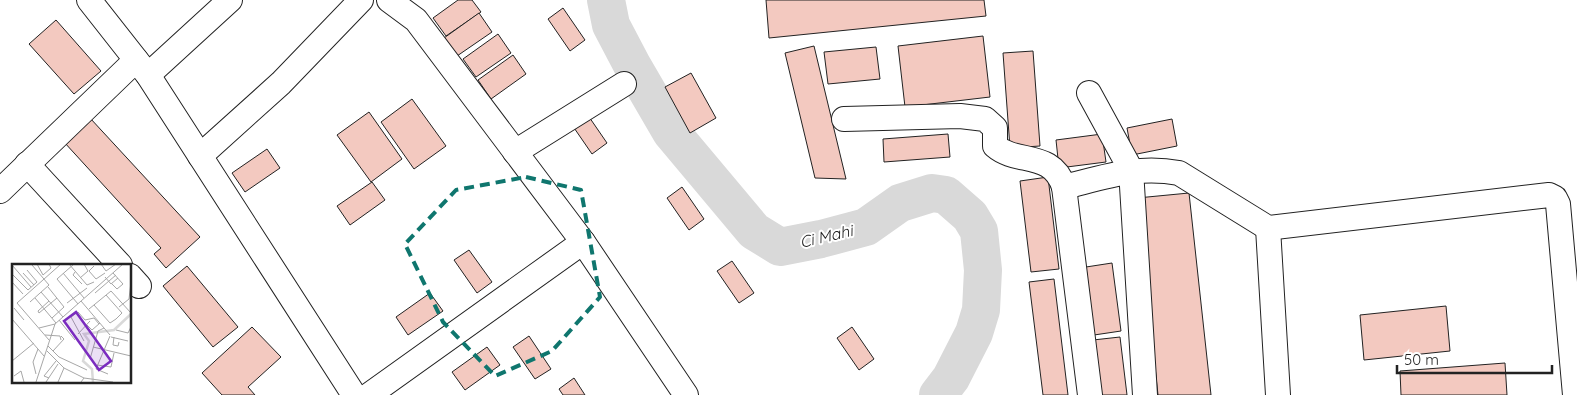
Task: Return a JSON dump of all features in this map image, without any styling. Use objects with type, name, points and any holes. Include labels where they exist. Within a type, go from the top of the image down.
[{"type":"street","points":[[89,0],[142,67],[354,395]]},
{"type":"street","points":[[0,192],[28,164],[142,67],[230,0]]},
{"type":"street","points":[[200,156],[281,83],[361,0]]},
{"type":"street","points":[[389,0],[416,20],[583,242],[686,395]]},
{"type":"street","points":[[515,152],[624,84]]},
{"type":"street","points":[[1089,93],[1131,170],[1145,395]]},
{"type":"street","points":[[844,119],[960,116],[985,119],[995,128],[995,146],[1002,152],[1037,160],[1055,171],[1061,178],[1064,187],[1090,395]]},
{"type":"street","points":[[28,164],[119,264]]},
{"type":"street","points":[[1064,187],[1131,170],[1166,170],[1179,173],[1268,228],[1549,195],[1555,198],[1558,204],[1572,300],[1576,395]]},
{"type":"street","points":[[1268,228],[1278,395]]},
{"type":"street","points":[[370,395],[583,242]]},
{"type":"highlighted area","points":[[526,177],[581,190],[600,297],[552,351],[495,376],[443,322],[405,244],[456,190]]},
{"type":"building","points":[[458,0],[472,0],[481,12],[446,36],[433,18]]},
{"type":"building","points":[[766,0],[984,0],[986,16],[769,38]]},
{"type":"building","points":[[563,8],[585,40],[570,51],[548,19]]},
{"type":"building","points":[[479,13],[492,32],[457,56],[444,38]]},
{"type":"building","points":[[56,20],[101,71],[74,94],[29,44]]},
{"type":"building","points":[[498,34],[511,53],[476,77],[463,59]]},
{"type":"building","points":[[983,36],[990,97],[905,107],[898,46]]},
{"type":"building","points":[[814,46],[846,179],[815,178],[785,53]]},
{"type":"building","points":[[876,47],[880,79],[828,84],[824,52]]},
{"type":"building","points":[[1033,51],[1040,146],[1010,148],[1003,53]]},
{"type":"building","points":[[513,55],[526,74],[491,99],[478,80]]},
{"type":"building","points":[[691,73],[716,118],[690,133],[665,87]]},
{"type":"building","points":[[412,99],[446,146],[414,169],[381,122]]},
{"type":"building","points":[[585,111],[607,143],[592,154],[570,122]]},
{"type":"building","points":[[369,112],[402,159],[371,182],[337,135]]},
{"type":"building","points":[[90,118],[200,237],[166,268],[154,254],[161,248],[64,142]]},
{"type":"building","points":[[1172,119],[1177,146],[1132,155],[1127,128]]},
{"type":"building","points":[[948,134],[950,157],[884,162],[883,139]]},
{"type":"building","points":[[1102,134],[1106,162],[1059,168],[1056,140]]},
{"type":"building","points":[[267,149],[280,168],[245,192],[232,173]]},
{"type":"building","points":[[1048,177],[1059,269],[1031,272],[1020,181]]},
{"type":"building","points":[[372,182],[385,200],[350,225],[337,206]]},
{"type":"building","points":[[682,187],[704,219],[689,230],[667,198]]},
{"type":"building","points":[[1189,193],[1211,395],[1158,395],[1137,198]]},
{"type":"building","points":[[469,250],[492,282],[477,293],[454,260]]},
{"type":"building","points":[[732,261],[754,293],[739,303],[717,271]]},
{"type":"building","points":[[1112,263],[1121,331],[1094,335],[1086,267]]},
{"type":"building","points":[[187,266],[238,327],[213,347],[163,286]]},
{"type":"building","points":[[1054,279],[1068,395],[1043,395],[1029,282]]},
{"type":"building","points":[[430,293],[443,311],[408,335],[396,317]]},
{"type":"building","points":[[1446,306],[1450,351],[1364,360],[1360,315]]},
{"type":"building","points":[[252,327],[281,357],[248,387],[255,395],[222,395],[202,373]]},
{"type":"building","points":[[852,327],[874,359],[859,370],[837,338]]},
{"type":"building","points":[[529,336],[551,369],[535,379],[513,347]]},
{"type":"building","points":[[1120,337],[1127,395],[1099,395],[1093,340]]},
{"type":"building","points":[[487,347],[500,365],[465,390],[452,372]]},
{"type":"building","points":[[1505,363],[1507,395],[1401,395],[1400,371]]},
{"type":"building","points":[[574,378],[585,395],[563,395],[559,389]]},
{"type":"waterway","name":"Ci Mahi","points":[[606,0],[611,25],[671,132],[754,231],[780,247],[866,227],[900,203],[932,193],[946,195],[970,216],[979,231],[983,270],[981,310],[974,333],[951,378],[938,395]]}]
